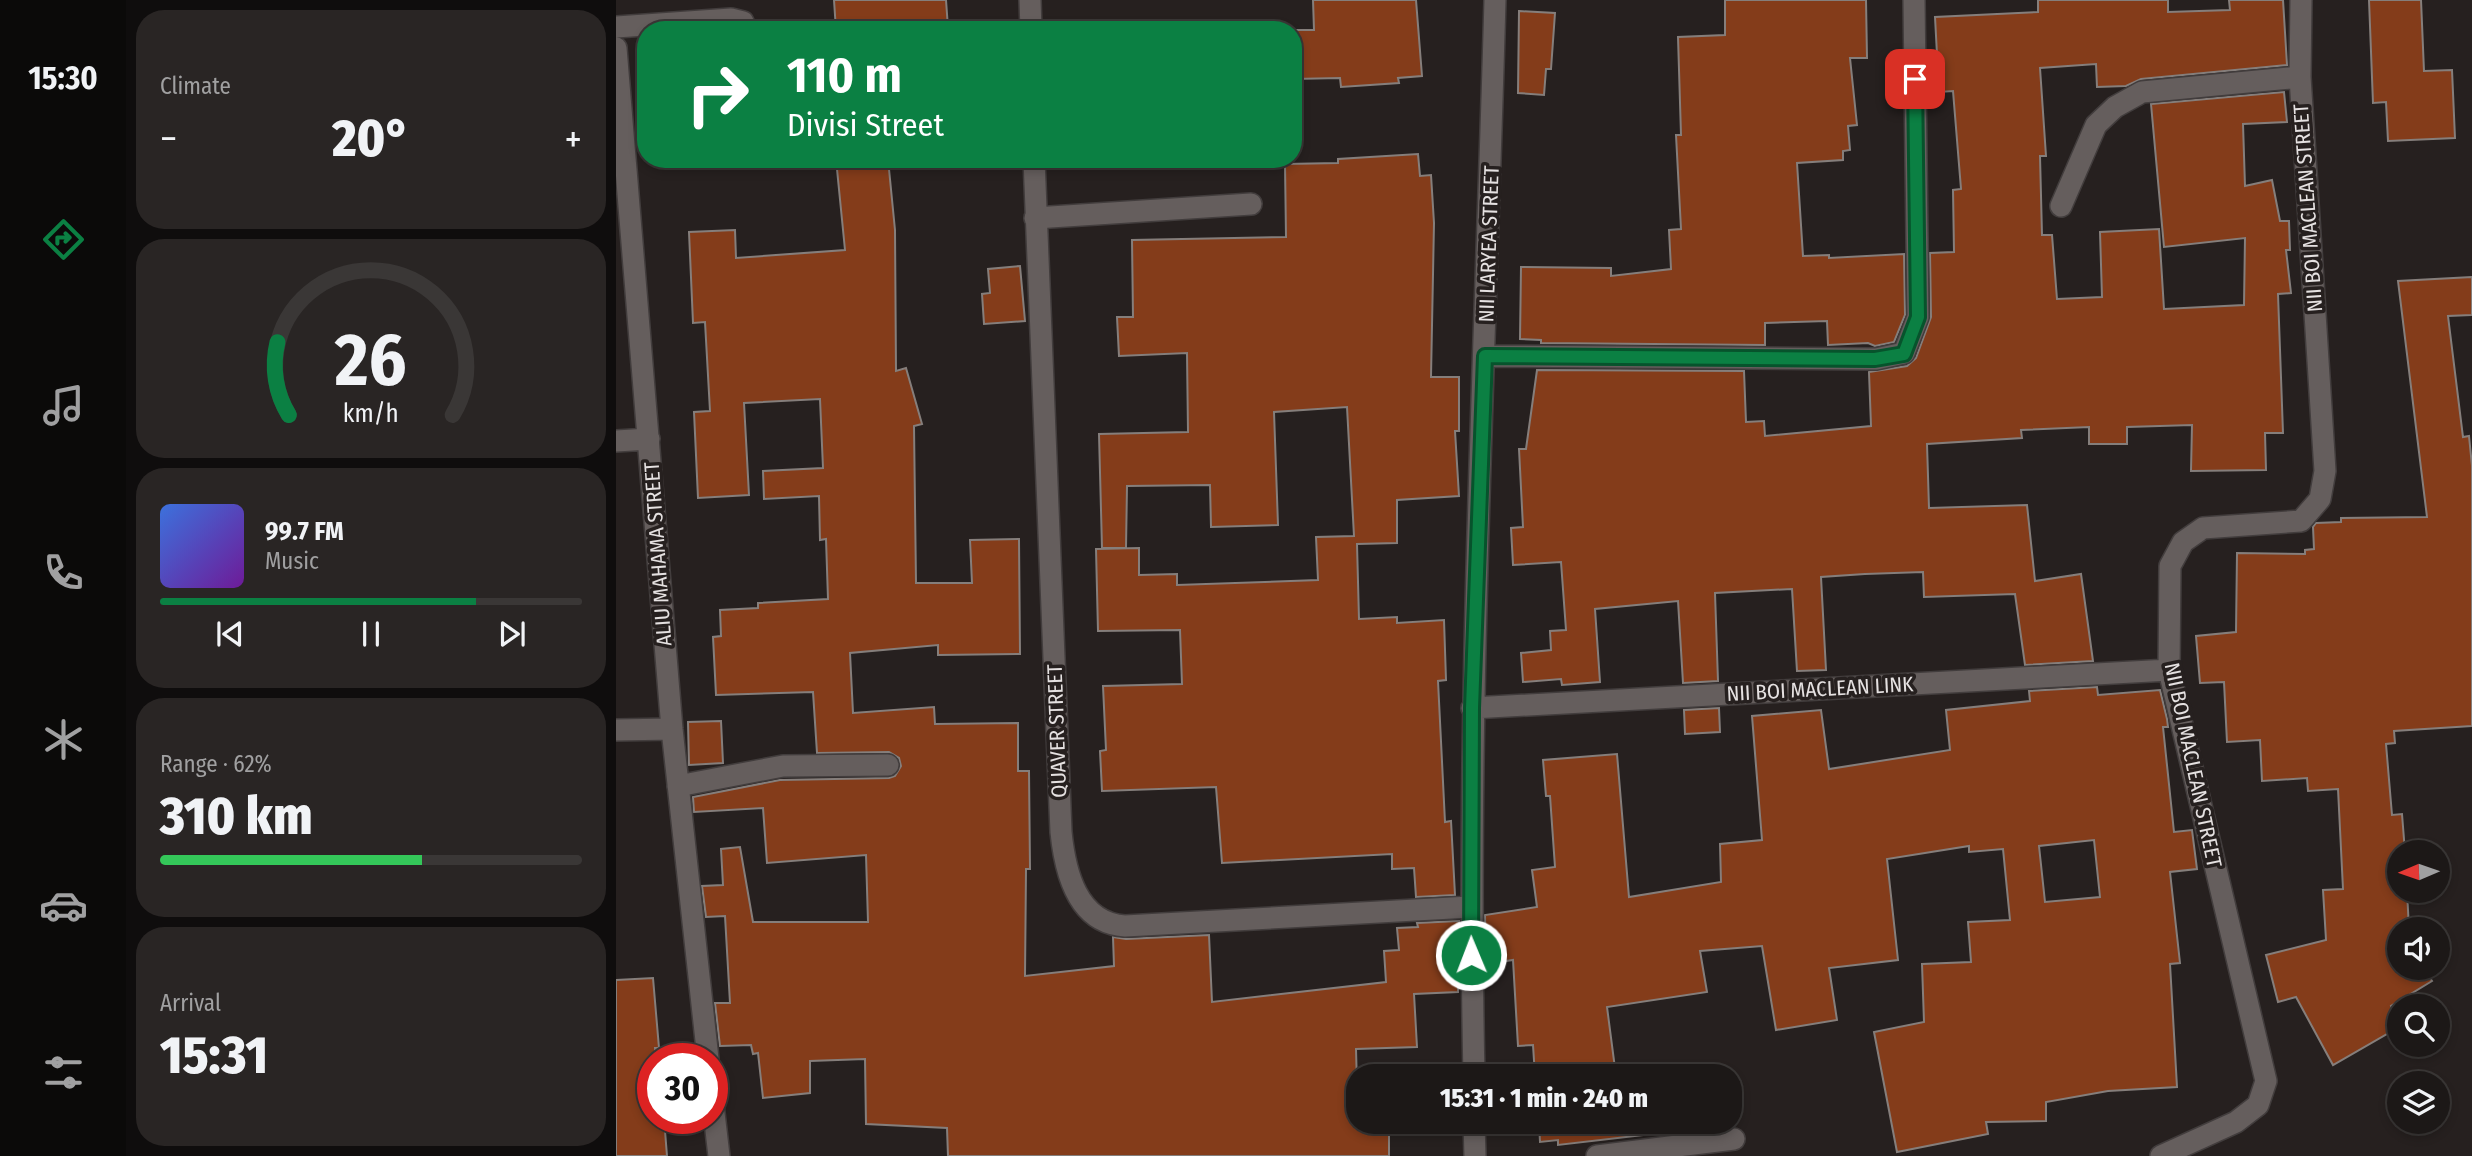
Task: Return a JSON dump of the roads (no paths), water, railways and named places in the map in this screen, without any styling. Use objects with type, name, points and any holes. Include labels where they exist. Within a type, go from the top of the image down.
[{"type":"street","points":[[1030,0],[1031,21]]},
{"type":"street","name":"NII LARYEA STREET","points":[[1474,1064],[1470,907],[1472,708],[1495,0]]},
{"type":"street","points":[[1485,356],[1875,359],[1904,354],[1918,317],[1914,0]]},
{"type":"street","name":"NII BOI MACLEAN STREET","points":[[2161,1156],[2236,1122],[2258,1105],[2266,1081],[2169,670],[2170,566],[2183,542],[2203,528],[2301,522],[2319,499],[2325,471],[2300,77],[2301,0]]},
{"type":"street","points":[[702,21],[739,21]]},
{"type":"street","points":[[616,27],[637,26]]},
{"type":"street","name":"ALIU MAHAMA STREET","points":[[616,57],[672,729],[706,1043]]},
{"type":"street","points":[[2061,206],[2096,125],[2115,107],[2142,92],[2300,77]]},
{"type":"street","name":"QUAVER STREET","points":[[1034,168],[1061,832],[1066,867],[1076,894],[1091,914],[1100,920],[1125,926],[1470,907]]},
{"type":"street","points":[[1035,218],[1251,204]]},
{"type":"street","points":[[616,441],[649,439]]},
{"type":"street","name":"NII BOI MACLEAN LINK","points":[[1472,708],[2169,670]]},
{"type":"street","points":[[616,730],[672,729]]},
{"type":"street","points":[[678,786],[783,766],[888,765]]},
{"type":"street","points":[[716,1134],[719,1156]]},
{"type":"street","points":[[1475,1134],[1475,1156]]},
{"type":"street","points":[[1597,1156],[1734,1139]]}]
